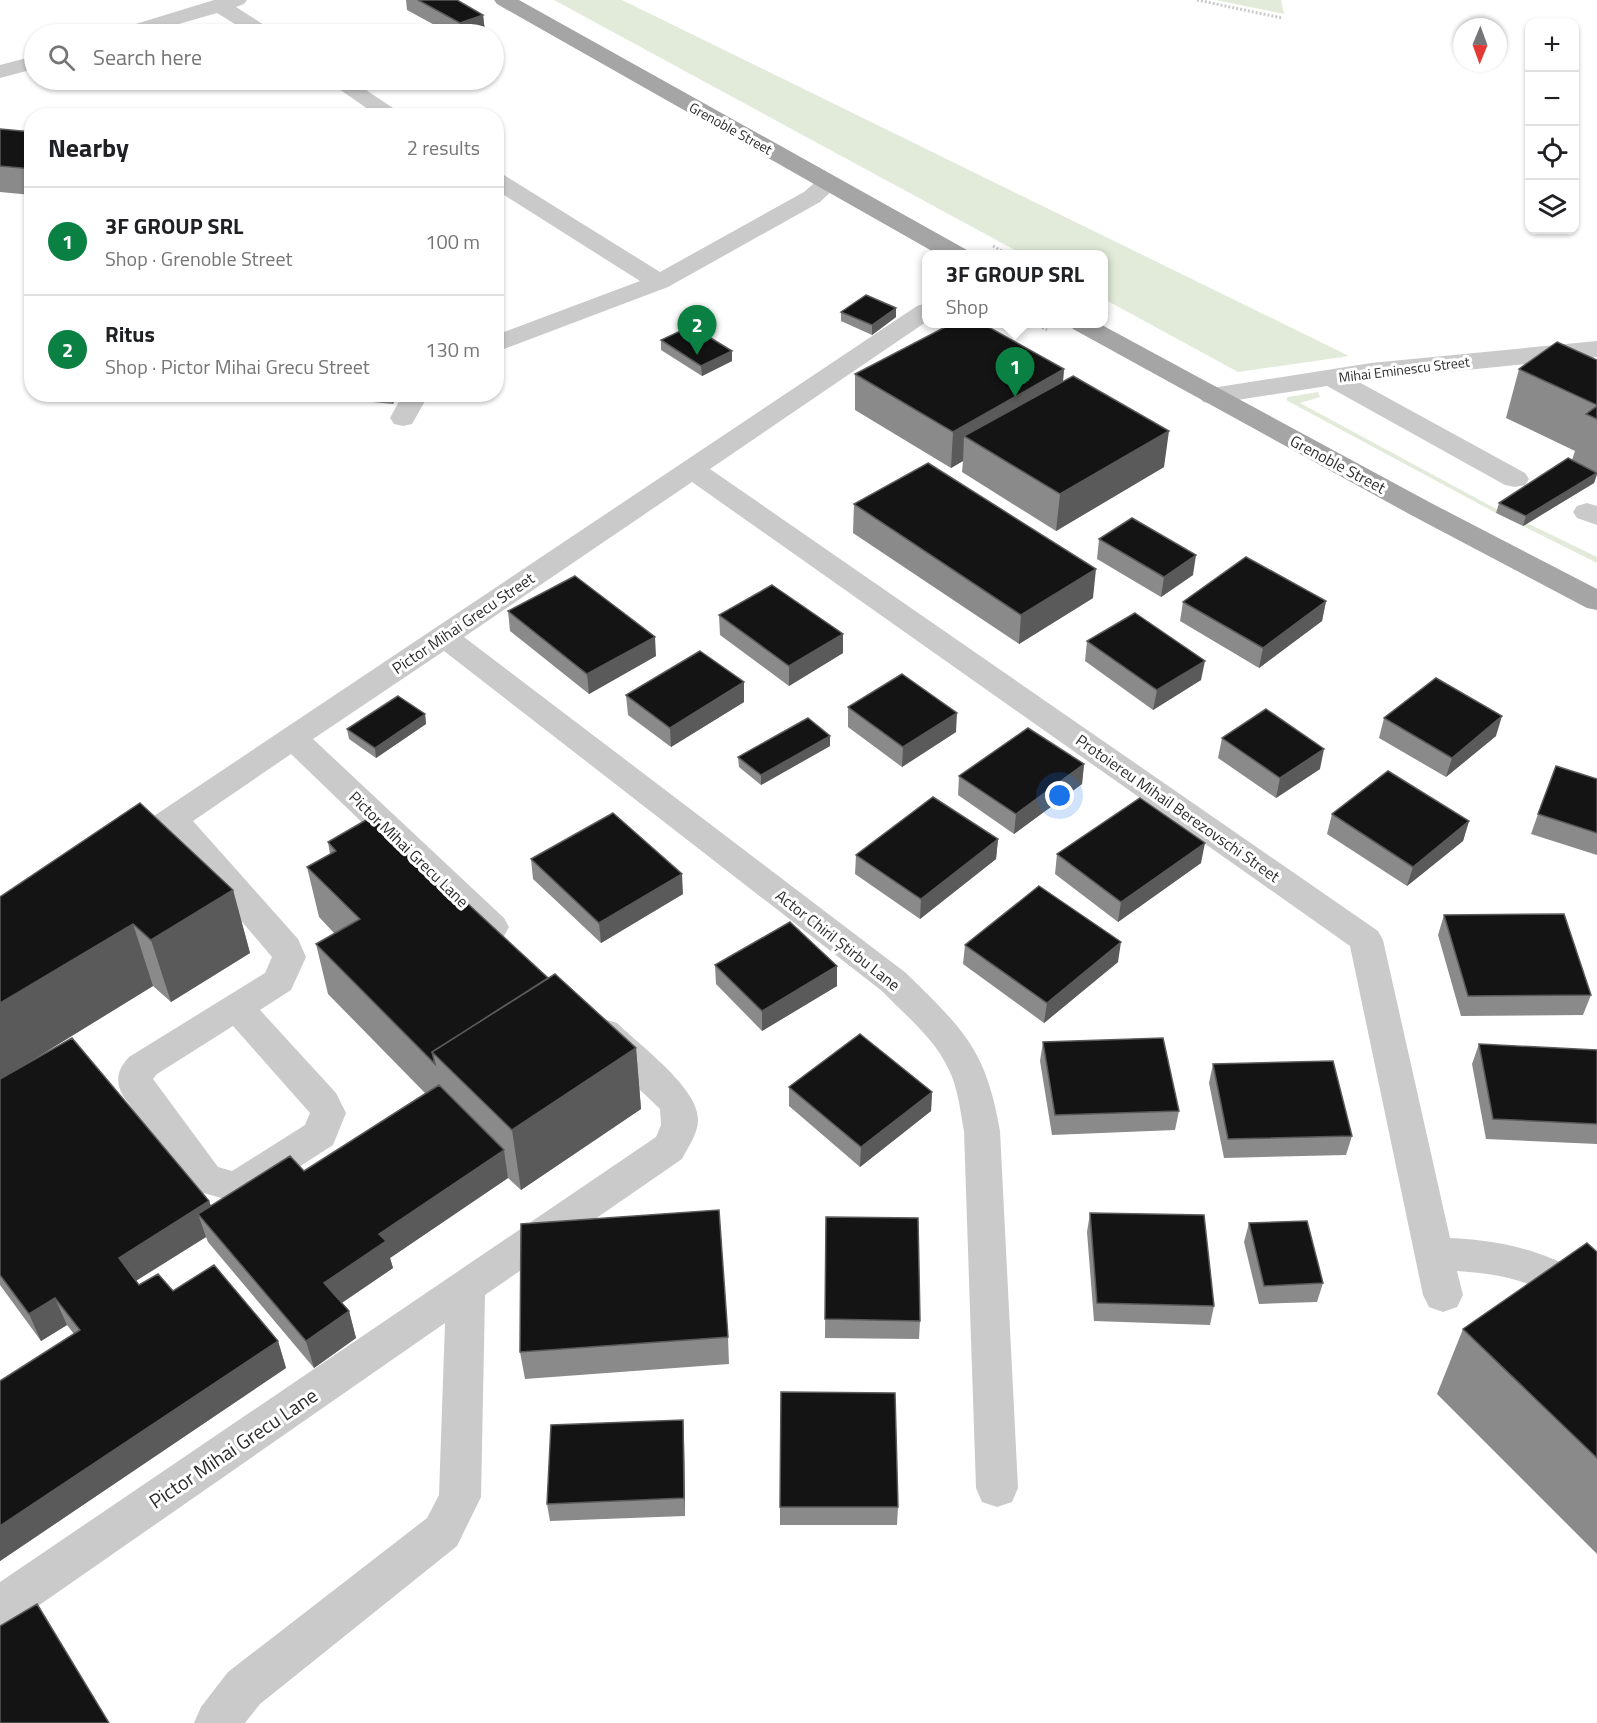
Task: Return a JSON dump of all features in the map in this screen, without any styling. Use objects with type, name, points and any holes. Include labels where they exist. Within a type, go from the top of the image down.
[{"type":"main road","name":"Grenoble Street","points":[[504,0],[949,250]]},
{"type":"main road","name":"Grenoble Street","points":[[1089,328],[1597,601]]},
{"type":"street","points":[[157,24],[228,3],[253,24]]},
{"type":"street","points":[[0,72],[24,65]]},
{"type":"street","points":[[353,90],[381,108]]},
{"type":"street","points":[[504,341],[659,282],[812,197],[828,183]]},
{"type":"street","points":[[504,185],[659,282]]},
{"type":"street","name":"Pictor Mihai Grecu Street","points":[[105,864],[922,314]]},
{"type":"street","name":"Mihai Eminescu Street","points":[[1212,396],[1371,370],[1597,349]]},
{"type":"street","points":[[1330,377],[1515,479]]},
{"type":"street","points":[[403,418],[412,402]]},
{"type":"street","name":"Protoiereu Mihail Berezovschi Street","points":[[692,469],[1366,940],[1443,1295]]},
{"type":"street","name":"Actor Chiril Știrbu Lane","points":[[444,636],[894,982],[938,1026],[964,1063],[975,1095],[982,1131],[997,1488]]},
{"type":"street","name":"Pictor Mihai Grecu Lane","points":[[293,738],[519,952]]},
{"type":"street","points":[[172,819],[286,948],[290,957],[279,981],[144,1064],[135,1078],[136,1086],[206,1179],[232,1186],[244,1183],[320,1134],[328,1113],[323,1104],[237,1007]]},
{"type":"street","name":"Pictor Mihai Grecu Lane","points":[[0,1607],[669,1148],[678,1132],[681,1113],[675,1101],[579,1010]]},
{"type":"street","points":[[1434,1254],[1477,1255],[1505,1259],[1570,1284],[1597,1306]]},
{"type":"street","points":[[217,1723],[244,1688],[442,1532],[460,1497],[466,1288]]},
{"type":"path","points":[[1197,0],[1282,18]]},
{"type":"green space","points":[[554,0],[622,0],[1349,356],[1238,372],[1108,301],[1108,250],[1015,250]]},
{"type":"green space","points":[[1216,0],[1281,0],[1284,14]]},
{"type":"green space","points":[[1318,392],[1320,397],[1300,403],[1500,511],[1496,513],[1286,400],[1288,397]]},
{"type":"green space","points":[[1527,523],[1597,557],[1597,563],[1523,526]]},
{"type":"building","points":[[418,0],[457,0],[483,15],[460,23]]},
{"type":"building","points":[[0,129],[24,131],[24,168],[0,166]]},
{"type":"building","points":[[866,295],[896,308],[872,325],[841,312]]},
{"type":"building","points":[[691,326],[732,351],[701,366],[661,340]]},
{"type":"building","points":[[943,328],[990,328],[1064,369],[953,432],[855,374]]},
{"type":"building","points":[[1557,342],[1597,360],[1597,405],[1519,369]]},
{"type":"building","points":[[1073,376],[1169,431],[1060,494],[964,436]]},
{"type":"building","points":[[1597,406],[1597,419],[1586,414]]},
{"type":"building","points":[[1568,458],[1597,473],[1526,516],[1499,503]]},
{"type":"building","points":[[928,463],[1096,569],[1021,615],[854,504]]},
{"type":"building","points":[[1132,518],[1196,555],[1164,577],[1099,539]]},
{"type":"building","points":[[1246,557],[1326,601],[1263,648],[1183,602]]},
{"type":"building","points":[[575,576],[655,637],[587,674],[508,611]]},
{"type":"building","points":[[772,585],[843,634],[789,666],[719,615]]},
{"type":"building","points":[[1135,613],[1205,661],[1157,690],[1087,641]]},
{"type":"building","points":[[700,651],[744,682],[670,728],[626,695]]},
{"type":"building","points":[[902,674],[957,713],[903,747],[848,707]]},
{"type":"building","points":[[1436,678],[1502,716],[1452,758],[1384,718]]},
{"type":"building","points":[[398,696],[425,714],[375,748],[347,729]]},
{"type":"building","points":[[1266,709],[1324,749],[1280,778],[1222,738]]},
{"type":"building","points":[[808,718],[830,736],[761,775],[738,757]]},
{"type":"building","points":[[1028,728],[1084,764],[1016,814],[959,776]]},
{"type":"building","points":[[1556,766],[1597,779],[1597,833],[1538,814]]},
{"type":"building","points":[[1388,771],[1469,821],[1413,867],[1332,814]]},
{"type":"building","points":[[933,797],[998,839],[921,899],[856,855]]},
{"type":"building","points":[[1140,798],[1205,843],[1121,902],[1057,854]]},
{"type":"building","points":[[140,803],[233,890],[151,940],[133,924],[0,1003],[0,897]]},
{"type":"building","points":[[613,813],[682,874],[599,923],[531,859]]},
{"type":"building","points":[[373,816],[548,978],[432,1052],[435,1064],[316,944],[360,919],[307,867],[336,851],[328,842]]},
{"type":"building","points":[[1039,886],[1121,942],[1047,1003],[965,945]]},
{"type":"building","points":[[1564,914],[1591,995],[1468,996],[1444,915]]},
{"type":"building","points":[[790,922],[837,966],[762,1011],[715,965]]},
{"type":"building","points":[[555,974],[636,1048],[512,1130],[432,1052]]},
{"type":"building","points":[[860,1034],[932,1092],[861,1147],[789,1087]]},
{"type":"building","points":[[72,1038],[209,1201],[119,1258],[139,1285],[158,1274],[173,1291],[214,1265],[278,1341],[0,1526],[0,1381],[80,1330],[55,1298],[29,1314],[0,1275],[0,1079]]},
{"type":"building","points":[[1163,1038],[1179,1111],[1055,1115],[1043,1042]]},
{"type":"building","points":[[1479,1044],[1597,1050],[1597,1124],[1493,1119]]},
{"type":"building","points":[[1333,1061],[1352,1136],[1228,1139],[1213,1064]]},
{"type":"building","points":[[439,1085],[504,1150],[379,1234],[386,1241],[324,1283],[349,1311],[306,1341],[198,1214],[290,1156],[304,1171]]},
{"type":"building","points":[[719,1210],[728,1337],[520,1352],[521,1224]]},
{"type":"building","points":[[1090,1213],[1204,1215],[1214,1306],[1097,1303]]},
{"type":"building","points":[[826,1217],[918,1218],[920,1321],[825,1319]]},
{"type":"building","points":[[1307,1221],[1323,1283],[1264,1286],[1249,1223]]},
{"type":"building","points":[[1587,1243],[1597,1252],[1597,1458],[1463,1329]]},
{"type":"building","points":[[781,1392],[895,1393],[898,1507],[780,1507]]},
{"type":"building","points":[[683,1420],[684,1498],[547,1504],[551,1425]]},
{"type":"building","points":[[37,1604],[109,1723],[0,1723],[0,1626]]},
{"type":"place","name":"Ritus","points":[[697,355]]},
{"type":"place","name":"3F GROUP SRL","points":[[1015,397]]}]
